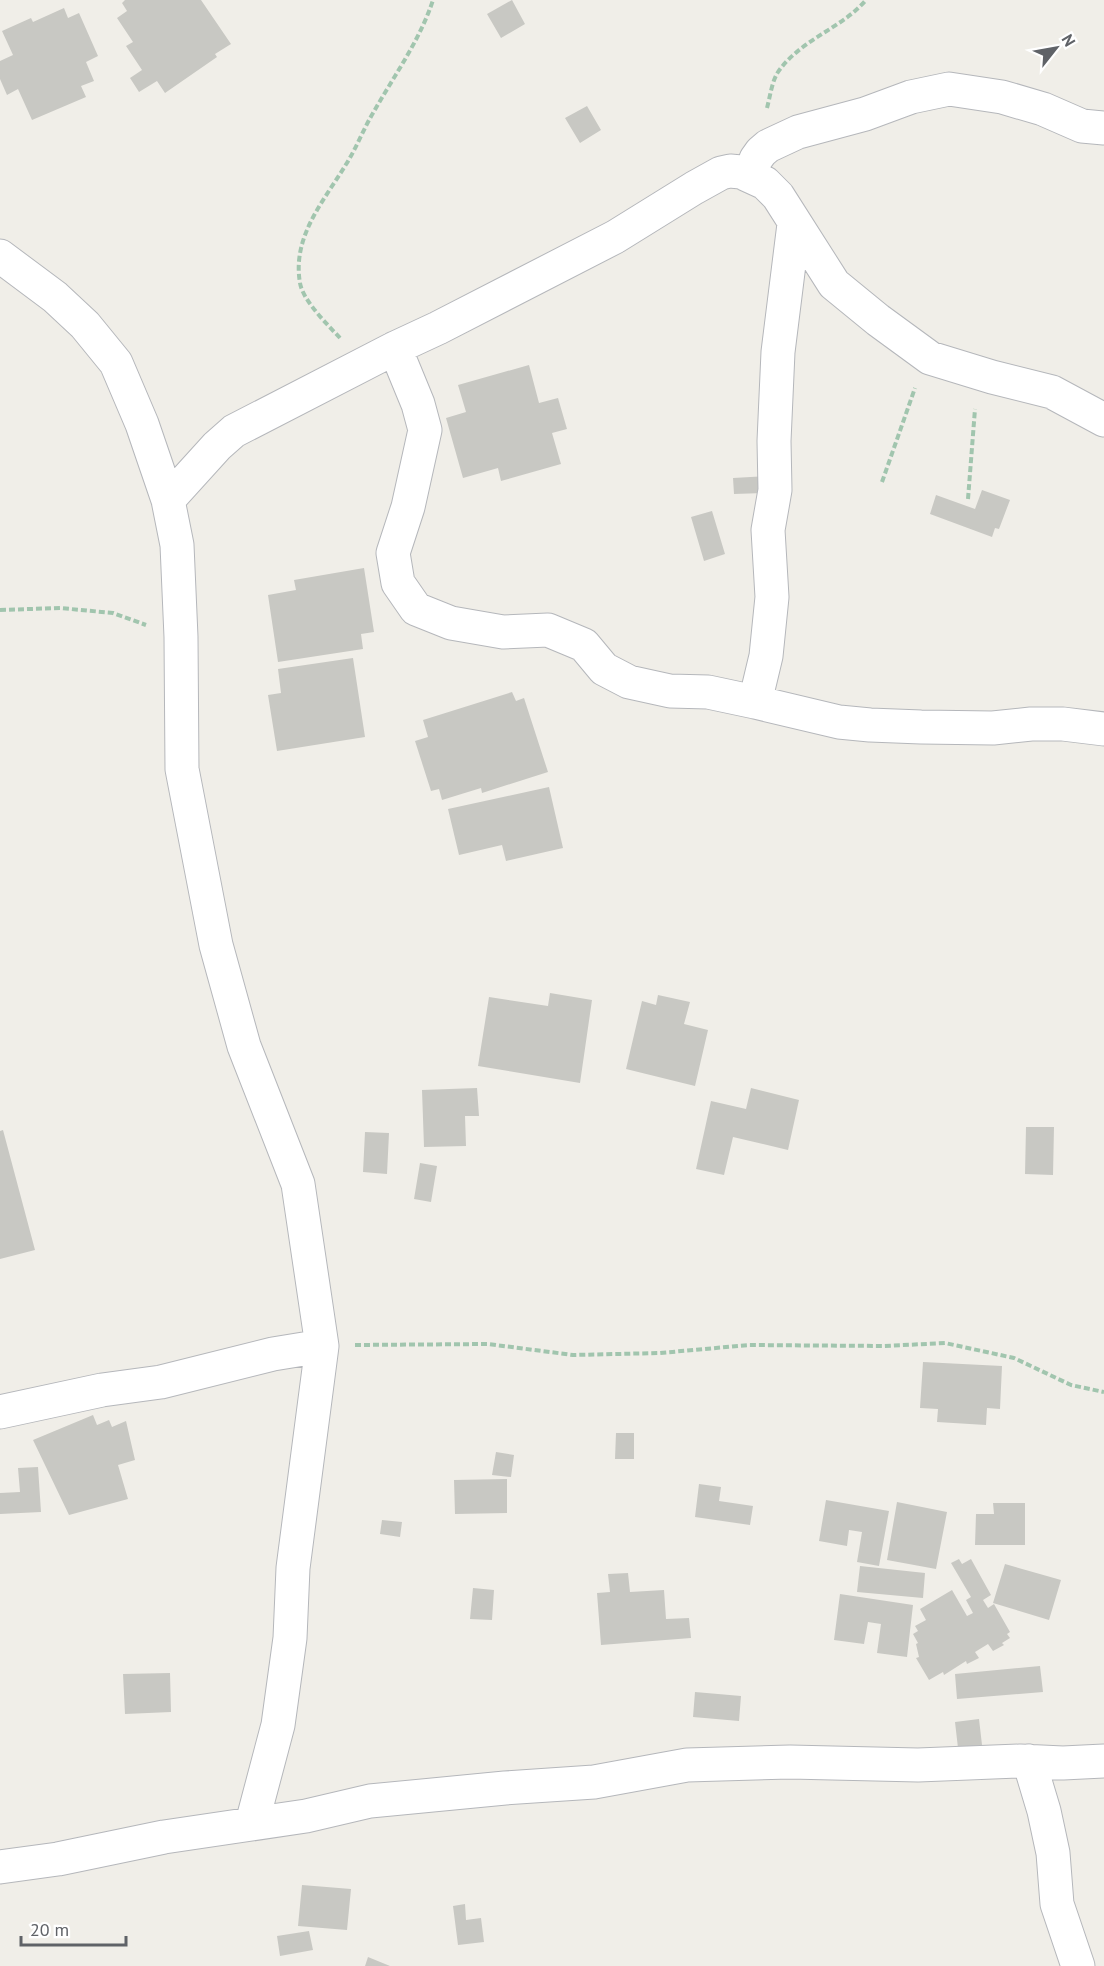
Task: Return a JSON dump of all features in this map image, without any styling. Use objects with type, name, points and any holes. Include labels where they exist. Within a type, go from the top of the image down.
[{"type":"street","points":[[751,176],[756,159],[768,146],[798,132],[865,114],[911,97],[950,89],[1002,97],[1043,109],[1082,126],[1104,128]]},
{"type":"street","points":[[168,500],[217,446],[234,431],[615,237],[721,173],[741,172],[765,183],[778,196],[834,284],[930,358],[1052,392],[1104,420]]},
{"type":"street","points":[[755,702],[766,656],[772,597],[768,530],[775,490],[774,441],[778,352],[794,224]]},
{"type":"street","points":[[0,255],[55,297],[85,325],[116,363],[142,424],[168,500],[177,545],[181,637],[182,770],[214,933],[244,1046],[298,1184],[322,1346],[293,1568],[290,1638],[278,1725],[252,1823]]},
{"type":"street","points":[[395,348],[418,404],[424,430],[408,507],[393,553],[398,583],[416,609],[451,622],[503,632],[548,630],[584,645],[604,669],[629,682],[670,691],[708,692],[839,722],[921,728],[993,728],[1062,724],[1104,729]]},
{"type":"street","points":[[0,1412],[102,1390],[161,1382],[273,1354],[322,1346]]},
{"type":"street","points":[[1029,1761],[1044,1811],[1053,1853],[1057,1904],[1078,1966]]},
{"type":"street","points":[[0,1867],[58,1859],[164,1837],[306,1816],[370,1801],[594,1782],[687,1765],[790,1762],[918,1765],[1104,1761]]},
{"type":"path","points":[[364,364],[314,309],[300,285],[299,258],[306,231],[321,201],[346,165],[426,22],[433,0]]},
{"type":"path","points":[[768,146],[762,131],[777,73],[799,49],[855,13],[866,0]]},
{"type":"path","points":[[882,482],[920,375],[930,358]]},
{"type":"path","points":[[968,499],[975,404],[992,376]]},
{"type":"path","points":[[0,610],[60,608],[113,613],[181,637]]},
{"type":"path","points":[[322,1346],[488,1344],[573,1355],[660,1353],[749,1345],[884,1346],[945,1343],[1014,1358],[1071,1385],[1104,1392]]},
{"type":"building","points":[[125,0],[201,0],[231,44],[215,54],[217,57],[165,93],[157,81],[139,92],[130,78],[142,70],[126,46],[133,42],[117,18],[127,11],[122,3]]},
{"type":"building","points":[[512,0],[525,24],[501,38],[487,14]]},
{"type":"building","points":[[64,8],[68,18],[79,13],[98,56],[86,62],[94,81],[81,86],[86,97],[32,120],[18,89],[7,95],[0,79],[0,61],[13,55],[2,31],[31,18],[33,22]]},
{"type":"building","points":[[587,106],[601,130],[580,143],[565,118]]},
{"type":"building","points":[[529,365],[539,403],[558,398],[567,429],[552,433],[561,464],[501,481],[498,468],[463,478],[446,418],[466,412],[458,385]]},
{"type":"building","points":[[767,476],[768,493],[734,494],[733,478]]},
{"type":"building","points":[[982,490],[1010,500],[999,529],[995,528],[992,537],[930,514],[936,495],[975,509]]},
{"type":"building","points":[[712,511],[725,554],[704,561],[691,517]]},
{"type":"building","points":[[364,568],[374,632],[361,634],[363,649],[278,662],[268,595],[296,590],[294,580]]},
{"type":"building","points":[[353,658],[365,737],[277,751],[268,695],[281,693],[278,669]]},
{"type":"building","points":[[512,692],[516,701],[524,698],[548,772],[482,793],[481,788],[442,800],[439,789],[431,791],[415,741],[428,737],[423,720]]},
{"type":"building","points":[[549,787],[563,848],[506,861],[502,845],[459,855],[448,809]]},
{"type":"building","points":[[550,993],[592,1000],[580,1083],[478,1066],[489,997],[548,1006]]},
{"type":"building","points":[[658,995],[690,1002],[684,1024],[708,1030],[695,1086],[626,1069],[642,1001],[656,1005]]},
{"type":"building","points":[[477,1088],[479,1116],[465,1116],[466,1146],[424,1147],[422,1090]]},
{"type":"building","points":[[751,1088],[799,1100],[788,1150],[733,1137],[724,1175],[696,1169],[711,1101],[746,1109]]},
{"type":"building","points":[[1026,1127],[1054,1127],[1053,1175],[1025,1174]]},
{"type":"building","points":[[3,1130],[35,1250],[0,1259],[0,1131]]},
{"type":"building","points":[[365,1132],[389,1133],[387,1174],[363,1172]]},
{"type":"building","points":[[420,1163],[437,1166],[431,1202],[414,1199]]},
{"type":"building","points":[[923,1362],[1002,1366],[1000,1409],[987,1408],[986,1425],[937,1422],[938,1409],[920,1408]]},
{"type":"building","points":[[93,1415],[97,1425],[109,1420],[112,1427],[126,1421],[135,1460],[118,1465],[128,1499],[69,1515],[33,1440]]},
{"type":"building","points":[[616,1433],[634,1433],[634,1459],[615,1459]]},
{"type":"building","points":[[496,1452],[514,1455],[511,1477],[492,1475]]},
{"type":"building","points":[[38,1467],[41,1512],[0,1514],[0,1493],[20,1492],[18,1468]]},
{"type":"building","points":[[507,1479],[507,1513],[455,1514],[454,1480]]},
{"type":"building","points":[[699,1484],[721,1487],[719,1501],[753,1506],[750,1525],[695,1517]]},
{"type":"building","points":[[826,1500],[889,1511],[879,1566],[857,1562],[862,1532],[849,1530],[847,1546],[819,1541]]},
{"type":"building","points":[[897,1502],[947,1512],[936,1569],[887,1560]]},
{"type":"building","points":[[993,1503],[1025,1503],[1025,1545],[975,1545],[976,1514],[994,1514]]},
{"type":"building","points":[[382,1520],[402,1522],[400,1537],[380,1534]]},
{"type":"building","points":[[959,1559],[962,1564],[971,1559],[991,1595],[983,1600],[988,1608],[994,1604],[1010,1632],[1007,1634],[1010,1638],[1002,1643],[1004,1645],[993,1651],[988,1644],[975,1652],[979,1658],[967,1664],[966,1661],[944,1675],[943,1672],[929,1680],[916,1658],[919,1657],[916,1644],[918,1643],[913,1634],[918,1631],[915,1626],[926,1620],[920,1609],[952,1590],[967,1616],[973,1613],[966,1600],[971,1597],[951,1563]]},
{"type":"building","points":[[1005,1564],[1061,1580],[1049,1620],[993,1603]]},
{"type":"building","points":[[860,1566],[925,1573],[923,1598],[857,1592]]},
{"type":"building","points":[[628,1573],[630,1592],[664,1590],[666,1619],[689,1618],[691,1638],[601,1645],[597,1593],[610,1592],[608,1574]]},
{"type":"building","points":[[473,1588],[494,1590],[492,1620],[470,1619]]},
{"type":"building","points":[[840,1594],[913,1605],[907,1657],[877,1653],[881,1624],[868,1622],[864,1644],[834,1640]]},
{"type":"building","points":[[1040,1666],[1043,1692],[957,1699],[955,1674]]},
{"type":"building","points":[[170,1673],[171,1712],[125,1714],[123,1674]]},
{"type":"building","points":[[695,1692],[741,1696],[739,1721],[693,1717]]},
{"type":"building","points":[[979,1719],[982,1745],[958,1748],[955,1722]]},
{"type":"building","points":[[302,1885],[351,1889],[347,1930],[298,1926]]},
{"type":"building","points":[[465,1904],[466,1920],[481,1918],[484,1942],[458,1945],[453,1906]]},
{"type":"building","points":[[309,1931],[313,1950],[280,1956],[277,1936]]},
{"type":"building","points":[[368,1957],[390,1966],[365,1966]]}]
